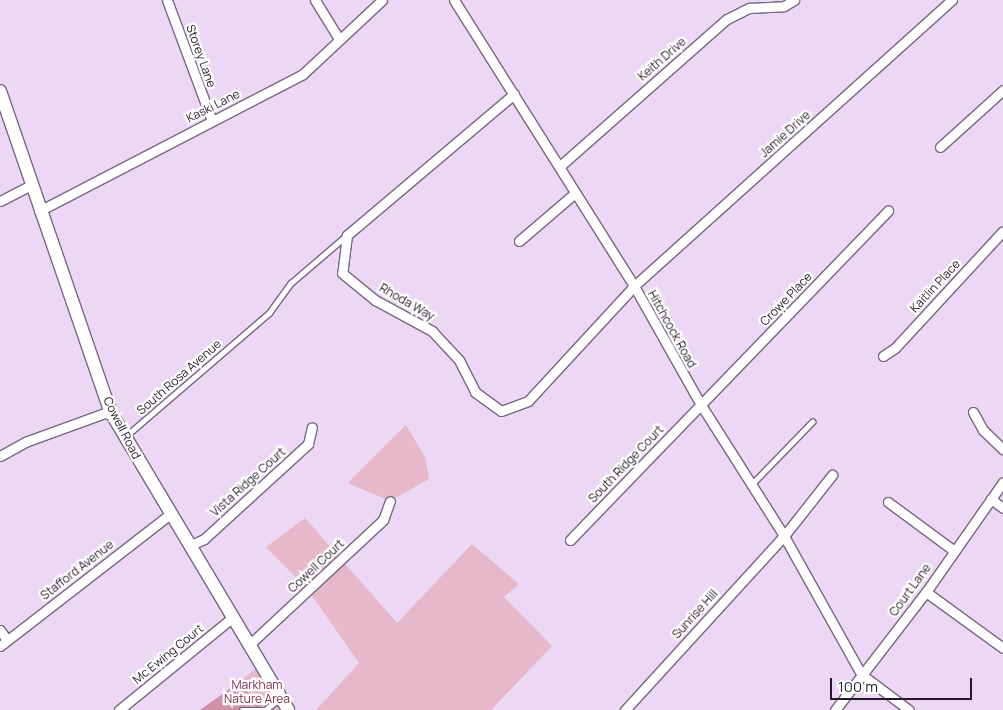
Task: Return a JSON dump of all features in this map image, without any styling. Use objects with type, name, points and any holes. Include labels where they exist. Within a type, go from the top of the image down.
[{"type":"street","name":"Storey Lane","points":[[167,0],[212,121]]},
{"type":"street","points":[[315,0],[340,39]]},
{"type":"street","name":"Kaski Lane","points":[[39,211],[303,74],[382,0]]},
{"type":"street","name":"Hitchcock Road","points":[[454,0],[634,286],[701,404],[784,536],[861,674]]},
{"type":"street","name":"Keith Drive","points":[[560,166],[727,19],[749,8],[784,6],[794,0]]},
{"type":"street","name":"Jamie Drive","points":[[634,286],[952,0]]},
{"type":"street","points":[[940,147],[1003,90]]},
{"type":"street","name":"Cowell Road","points":[[0,91],[39,211],[110,410],[169,514],[232,618],[250,644],[288,710]]},
{"type":"street","points":[[347,235],[514,94]]},
{"type":"street","points":[[0,200],[31,185]]},
{"type":"street","points":[[519,240],[575,193]]},
{"type":"street","name":"Crowe Place","points":[[701,404],[888,211]]},
{"type":"street","name":"Kaitlin Place","points":[[883,356],[895,348],[1003,231]]},
{"type":"street","name":"Rhoda Way","points":[[347,235],[342,273],[375,300],[432,331],[459,360],[475,392],[501,410],[528,401],[634,286]]},
{"type":"street","name":"South Ridge Court","points":[[570,540],[701,404]]},
{"type":"street","points":[[0,456],[25,442],[110,410]]},
{"type":"street","points":[[973,412],[983,430],[1003,449]]},
{"type":"street","name":"Vista Ridge Court","points":[[190,546],[204,539],[308,444],[312,427]]},
{"type":"street","name":"Sunrise Hill","points":[[624,710],[784,536],[832,475]]},
{"type":"street","name":"Court Lane","points":[[835,710],[926,592],[953,550],[1003,482]]},
{"type":"street","points":[[992,499],[1003,508]]},
{"type":"street","name":"Cowell Court","points":[[250,644],[383,520],[390,501]]},
{"type":"street","points":[[888,502],[953,550]]},
{"type":"street","name":"Stafford Avenue","points":[[0,646],[169,514]]},
{"type":"street","points":[[926,592],[1003,648]]},
{"type":"street","name":"Mc Ewing Court","points":[[119,710],[232,618]]},
{"type":"street","points":[[0,630],[7,640]]},
{"type":"street","points":[[861,674],[909,710]]},
{"type":"lane","name":"South Rosa Avenue","points":[[125,437],[277,304],[291,283],[347,235]]},
{"type":"lane","points":[[752,485],[812,422]]},
{"type":"lane","points":[[242,710],[265,710],[282,697]]},
{"type":"green space","points":[[406,425],[425,457],[429,479],[390,501],[348,483]]},
{"type":"green space","points":[[305,518],[397,623],[472,544],[519,584],[504,597],[552,646],[491,710],[316,710],[359,663],[308,590],[266,547]]},
{"type":"green space","name":"Markham Nature Area","points":[[263,663],[288,710],[200,710],[238,683]]},
{"type":"shaded area","points":[[238,683],[266,710],[200,710]]}]
